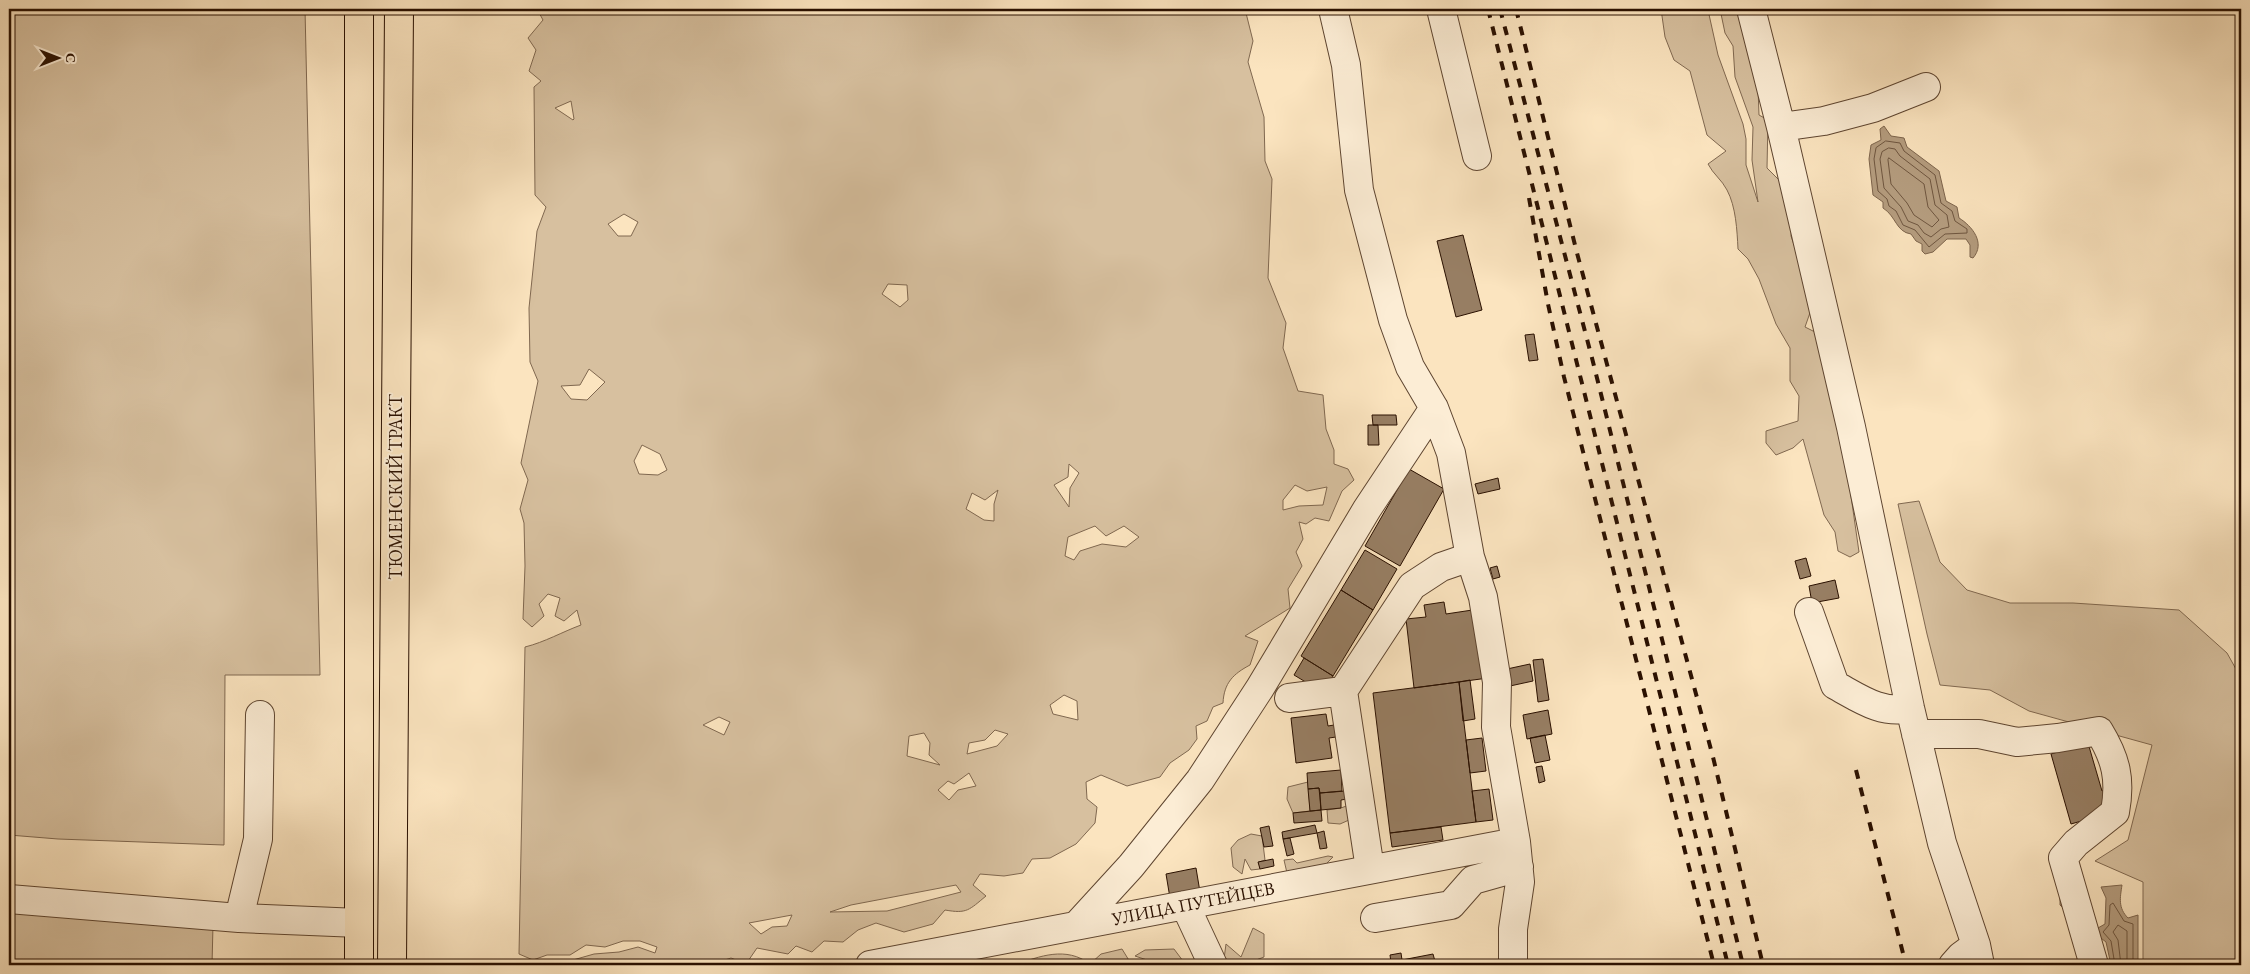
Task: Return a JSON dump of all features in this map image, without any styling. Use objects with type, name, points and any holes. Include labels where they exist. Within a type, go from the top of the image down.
[{"type":"main road","name":"ТЮМЕНСКИЙ ТРАКТ","points":[[359,9],[359,965]]},
{"type":"main road","name":"ТЮМЕНСКИЙ ТРАКТ","points":[[392,965],[399,9]]},
{"type":"street","points":[[1333,9],[1346,65],[1359,190],[1393,320],[1410,367],[1434,408],[1451,453],[1470,557],[1483,598],[1496,672],[1496,727],[1520,882],[1513,929],[1513,965]]},
{"type":"street","points":[[1440,9],[1476,156]]},
{"type":"street","points":[[1751,9],[1781,127],[1851,427],[1913,721],[1942,843],[1978,955],[1961,956],[1953,965]]},
{"type":"street","points":[[1781,127],[1824,121],[1873,108],[1926,87]]},
{"type":"street","points":[[1077,925],[1131,866],[1200,780],[1260,688],[1367,509],[1434,408]]},
{"type":"street","points":[[1370,869],[1343,691],[1412,586],[1441,567],[1470,557]]},
{"type":"street","points":[[1809,612],[1835,685],[1877,707],[1896,712],[1913,721],[2017,742],[2099,731],[2113,754],[2119,791],[2115,812],[2076,843],[2063,858],[2094,965]]},
{"type":"street","points":[[1289,698],[1343,691]]},
{"type":"street","points":[[239,918],[258,839],[260,715]]},
{"type":"street","points":[[1375,918],[1451,905],[1473,880],[1517,854]]},
{"type":"street","name":"УЛИЦА ПУТЕЙЦЕВ","points":[[870,965],[1370,869],[1517,854]]},
{"type":"street","points":[[9,899],[239,918],[359,922]]},
{"type":"street","points":[[1185,905],[1213,965]]},
{"type":"shaded area","points":[[9,9],[305,9],[320,675],[225,675],[224,845],[58,839],[9,835]]},
{"type":"shaded area","points":[[537,9],[1245,9],[1253,41],[1248,62],[1264,117],[1265,161],[1272,179],[1268,278],[1286,323],[1283,348],[1298,391],[1323,395],[1326,429],[1334,450],[1334,464],[1348,469],[1354,480],[1342,491],[1329,521],[1315,518],[1306,524],[1299,522],[1303,539],[1296,552],[1302,566],[1288,589],[1290,608],[1245,636],[1258,641],[1250,665],[1230,680],[1225,690],[1223,703],[1213,707],[1207,721],[1196,726],[1197,739],[1189,750],[1170,763],[1160,777],[1127,786],[1101,775],[1086,782],[1087,799],[1097,807],[1095,823],[1076,844],[1050,858],[1032,859],[1023,873],[1004,876],[980,874],[973,885],[986,896],[967,910],[945,910],[933,924],[904,932],[876,923],[858,930],[843,942],[824,941],[812,952],[796,946],[788,954],[757,948],[746,964],[731,958],[709,965],[534,965],[566,962],[594,954],[619,952],[638,947],[655,953],[657,947],[640,941],[623,941],[605,947],[586,945],[570,955],[547,955],[533,960],[519,954],[525,647],[581,625],[577,610],[564,621],[555,616],[560,598],[548,594],[539,604],[544,616],[532,627],[523,619],[524,523],[520,509],[528,480],[521,463],[538,381],[530,362],[529,308],[537,231],[546,207],[535,195],[534,87],[541,81],[529,71],[536,50],[528,38],[543,20]],"holes":[[[571,101],[573,120],[555,108]],[[624,214],[638,222],[631,236],[618,236],[608,224]],[[888,284],[907,285],[908,300],[900,307],[882,294]],[[589,369],[605,382],[587,400],[571,399],[561,386],[580,385]],[[642,445],[660,454],[667,470],[658,475],[639,474],[634,461]],[[1069,464],[1079,473],[1070,488],[1069,507],[1054,485],[1068,477]],[[1295,485],[1307,491],[1327,487],[1323,505],[1299,506],[1283,510],[1283,500]],[[998,490],[994,504],[994,521],[984,520],[966,509],[972,493],[985,500]],[[1095,526],[1106,536],[1124,526],[1139,537],[1126,547],[1102,544],[1080,551],[1074,560],[1065,556],[1068,537]],[[1064,695],[1077,701],[1078,720],[1053,714],[1050,705]],[[719,717],[730,722],[724,735],[703,725]],[[995,730],[1008,734],[997,746],[967,754],[969,743],[985,740]],[[924,733],[930,743],[929,755],[940,765],[907,756],[909,736]],[[969,773],[976,786],[958,790],[949,800],[938,790],[948,781],[954,784]],[[956,885],[961,892],[887,911],[830,912],[851,905]],[[792,915],[787,926],[772,927],[761,934],[749,923]]]},
{"type":"shaded area","points":[[1661,9],[1708,10],[1718,55],[1743,124],[1746,139],[1746,165],[1758,202],[1752,160],[1753,127],[1735,77],[1733,46],[1725,33],[1720,9],[1739,9],[1758,88],[1759,115],[1768,120],[1767,168],[1782,183],[1793,216],[1791,236],[1803,271],[1812,307],[1805,327],[1817,333],[1850,466],[1851,496],[1859,552],[1850,557],[1838,551],[1835,532],[1824,515],[1803,439],[1793,448],[1776,455],[1766,443],[1766,431],[1798,421],[1799,396],[1790,381],[1790,348],[1776,324],[1759,279],[1748,259],[1738,249],[1735,219],[1730,197],[1725,186],[1708,164],[1726,151],[1707,135],[1690,71],[1674,60],[1665,37]]},
{"type":"shaded area","points":[[1919,501],[1940,562],[1967,590],[2010,603],[2073,603],[2179,610],[2227,653],[2241,678],[2241,965],[2143,965],[2143,882],[2095,861],[2128,840],[2152,745],[2029,711],[1990,690],[1940,685],[1898,504]]},
{"type":"shaded area","points":[[1308,782],[1310,811],[1293,813],[1287,799],[1288,787]]},
{"type":"shaded area","points":[[1349,805],[1349,820],[1340,824],[1328,823],[1327,810]]},
{"type":"shaded area","points":[[1251,834],[1262,836],[1265,860],[1259,862],[1260,869],[1251,870],[1245,859],[1242,874],[1233,867],[1231,848],[1238,840]]},
{"type":"shaded area","points":[[1328,856],[1333,857],[1324,866],[1287,873],[1284,860],[1293,859],[1297,863]]},
{"type":"shaded area","points":[[9,912],[213,925],[212,965],[9,965]]},
{"type":"shaded area","points":[[1253,928],[1264,934],[1264,957],[1243,965],[1226,965],[1224,959],[1226,944],[1241,957]]},
{"type":"shaded area","points":[[1122,949],[1130,962],[1109,965],[1015,965],[1053,954],[1072,955],[1090,964],[1101,954]]},
{"type":"shaded area","points":[[1174,949],[1186,965],[1166,965],[1165,962],[1156,963],[1135,956],[1145,950]]},
{"type":"water","points":[[1884,126],[1891,136],[1904,138],[1907,147],[1939,171],[1946,201],[1957,207],[1959,218],[1976,235],[1978,247],[1973,258],[1970,257],[1970,245],[1966,239],[1947,239],[1933,252],[1925,254],[1922,251],[1922,244],[1916,241],[1911,234],[1906,233],[1899,227],[1891,215],[1883,208],[1883,202],[1873,195],[1869,159],[1871,145],[1881,140],[1880,129]]},
{"type":"water","points":[[2122,885],[2121,907],[2128,918],[2138,915],[2138,965],[2111,965],[2106,942],[2082,927],[2060,905],[2060,888],[2082,907],[2098,928],[2105,924],[2106,898],[2101,887]]},
{"type":"building","points":[[1463,235],[1482,310],[1456,317],[1437,241]]},
{"type":"building","points":[[1534,334],[1538,360],[1529,361],[1525,335]]},
{"type":"building","points":[[1372,415],[1396,415],[1397,425],[1373,425]]},
{"type":"building","points":[[1368,425],[1378,425],[1379,445],[1368,445]]},
{"type":"building","points":[[1409,469],[1444,489],[1400,566],[1365,546]]},
{"type":"building","points":[[1498,478],[1500,489],[1478,494],[1475,484]]},
{"type":"building","points":[[1365,550],[1397,569],[1373,610],[1341,590]]},
{"type":"building","points":[[1806,558],[1811,576],[1800,579],[1795,561]]},
{"type":"building","points":[[1497,566],[1500,577],[1493,579],[1490,568]]},
{"type":"building","points":[[1835,580],[1839,598],[1812,603],[1809,586]]},
{"type":"building","points":[[1341,590],[1373,610],[1333,676],[1301,656]]},
{"type":"building","points":[[1444,602],[1446,614],[1479,609],[1488,678],[1414,688],[1406,619],[1426,617],[1424,605]]},
{"type":"building","points":[[1304,658],[1333,676],[1327,687],[1314,687],[1294,675]]},
{"type":"building","points":[[1543,659],[1549,700],[1538,702],[1533,660]]},
{"type":"building","points":[[1530,664],[1533,681],[1510,686],[1507,669]]},
{"type":"building","points":[[1470,680],[1475,719],[1463,721],[1459,682]]},
{"type":"building","points":[[1459,682],[1476,822],[1390,833],[1373,693]]},
{"type":"building","points":[[1548,710],[1552,734],[1527,739],[1523,715]]},
{"type":"building","points":[[1326,714],[1328,726],[1334,725],[1336,737],[1329,738],[1332,758],[1296,763],[1291,718]]},
{"type":"building","points":[[1545,735],[1550,760],[1535,763],[1530,738]]},
{"type":"building","points":[[1482,738],[1486,771],[1470,773],[1466,740]]},
{"type":"building","points":[[2088,743],[2102,791],[2113,787],[2109,813],[2071,824],[2051,754]]},
{"type":"building","points":[[1542,766],[1545,781],[1539,783],[1536,767]]},
{"type":"building","points":[[1341,770],[1342,791],[1320,793],[1319,788],[1308,789],[1307,773]]},
{"type":"building","points":[[1319,788],[1321,810],[1310,811],[1308,789]]},
{"type":"building","points":[[1489,789],[1493,820],[1476,822],[1472,791]]},
{"type":"building","points":[[1346,791],[1347,799],[1341,800],[1341,808],[1321,810],[1320,793]]},
{"type":"building","points":[[1321,810],[1322,821],[1294,823],[1293,813]]},
{"type":"building","points":[[1315,825],[1317,833],[1283,839],[1282,832]]},
{"type":"building","points":[[1269,826],[1273,846],[1264,847],[1260,828]]},
{"type":"building","points":[[1441,827],[1443,840],[1392,847],[1390,833]]},
{"type":"building","points":[[1324,831],[1327,848],[1320,849],[1317,833]]},
{"type":"building","points":[[1290,838],[1294,854],[1287,856],[1283,839]]},
{"type":"building","points":[[1273,859],[1274,866],[1260,869],[1258,862]]},
{"type":"building","points":[[1196,868],[1200,892],[1170,898],[1166,874]]},
{"type":"building","points":[[1401,953],[1402,960],[1433,954],[1436,965],[1386,965],[1391,963],[1390,955]]},
{"type":"railway","points":[[1488,9],[1728,965]]},
{"type":"railway","points":[[1500,9],[1592,358],[1743,965]]},
{"type":"railway","points":[[1516,9],[1577,253],[1713,757],[1763,965]]},
{"type":"railway","points":[[1529,198],[1548,304],[1564,377],[1714,965]]},
{"type":"railway","points":[[1856,770],[1906,965]]}]
